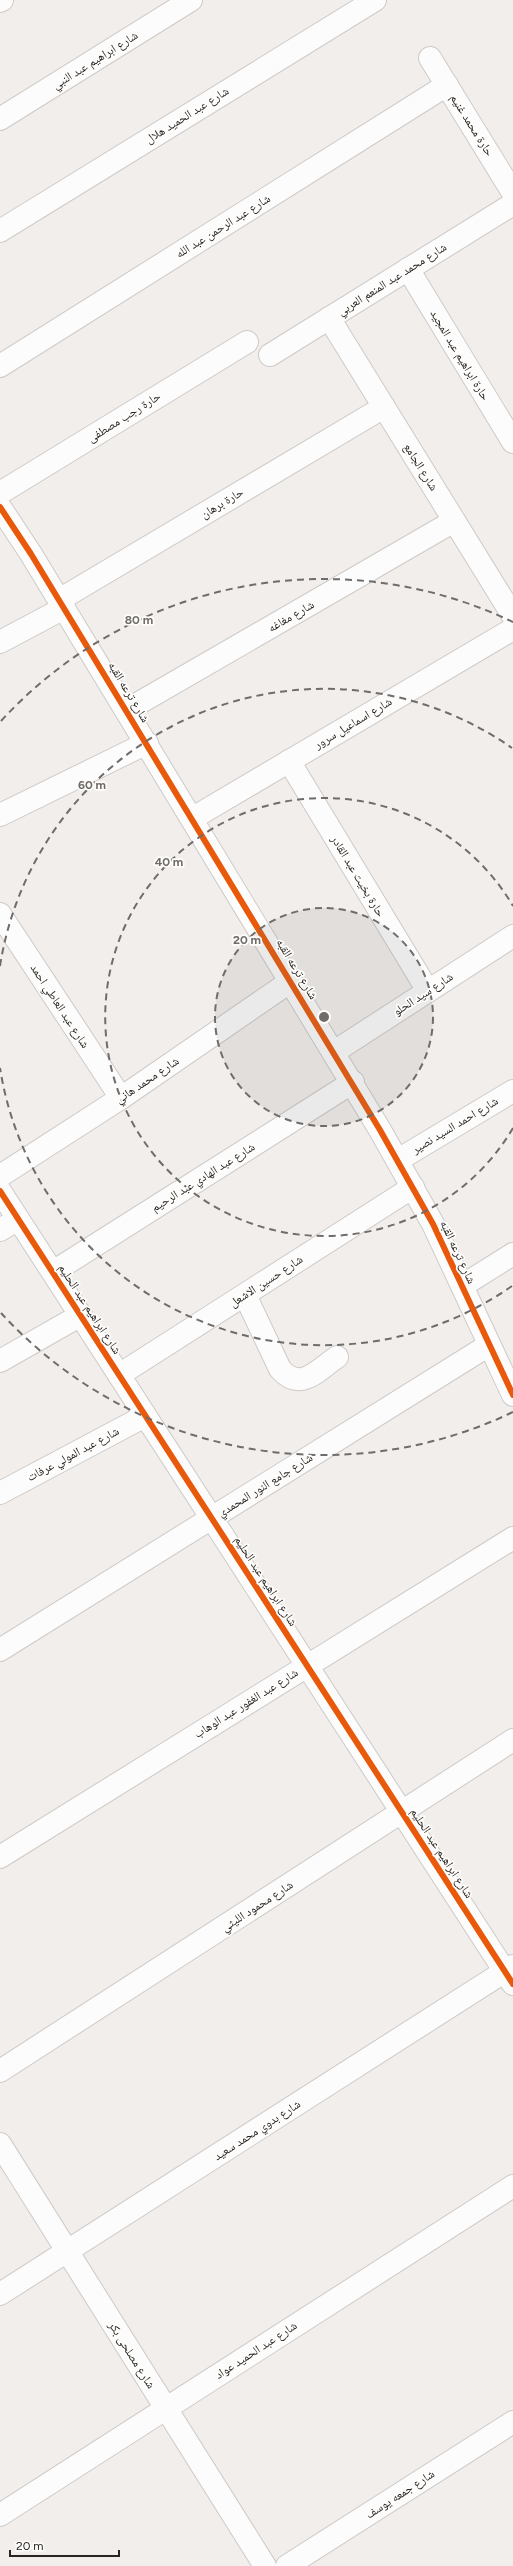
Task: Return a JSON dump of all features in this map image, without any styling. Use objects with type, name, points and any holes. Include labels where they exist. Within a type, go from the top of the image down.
[{"type":"street","name":"شارع ابراهيم عبد النبي","points":[[0,119],[191,0]]},
{"type":"street","name":"شارع عبد الحميد هلال","points":[[0,231],[374,0]]},
{"type":"street","name":"حارة محمد غنيم","points":[[430,58],[447,85],[511,206]]},
{"type":"street","name":"شارع عبد الرحمن عبد الله","points":[[0,366],[447,85]]},
{"type":"street","name":"شارع محمد عبد المنعم العربي","points":[[270,355],[511,206]]},
{"type":"street","name":"حارة ابراهيم عبد المجيد","points":[[408,269],[513,442]]},
{"type":"street","name":"شارع الجامع","points":[[329,318],[513,616]]},
{"type":"street","name":"حارة رجب مصطفى","points":[[0,493],[247,342]]},
{"type":"street","name":"حارة برهان","points":[[0,642],[384,407]]},
{"type":"street","name":"شارع ترعه القبه","points":[[0,507],[8,534],[62,604],[353,1082],[413,1187],[489,1344],[507,1367],[513,1395]]},
{"type":"street","name":"شارع مغاغه","points":[[127,710],[454,521]]},
{"type":"street","name":"شارع اسماعيل سرور","points":[[193,818],[513,629]]},
{"type":"street","points":[[0,815],[147,743]]},
{"type":"street","name":"حارة بخيت عبد القادر","points":[[289,761],[428,991]]},
{"type":"street","name":"شارع عبد العاطي احمد","points":[[0,914],[121,1098]]},
{"type":"street","name":"شارع سيد الحلو","points":[[334,1052],[513,936]]},
{"type":"street","name":"شارع محمد هاني","points":[[0,1176],[121,1098],[292,981]]},
{"type":"street","name":"شارع عبد الهادي عبد الرحيم","points":[[53,1272],[353,1082]]},
{"type":"street","name":"شارع احمد السيد نصير","points":[[398,1160],[513,1091]]},
{"type":"street","name":"شارع حسين الاشعل","points":[[119,1375],[413,1187]]},
{"type":"street","name":"شارع ابراهيم عبد الحليم","points":[[0,1191],[9,1224],[53,1272],[402,1812],[510,1974]]},
{"type":"street","points":[[462,1286],[513,1254]]},
{"type":"street","points":[[245,1295],[280,1369],[287,1377],[294,1381],[302,1380],[337,1358]]},
{"type":"street","points":[[0,1361],[81,1315]]},
{"type":"street","name":"شارع جامع النور المحمدي","points":[[0,1650],[489,1344]]},
{"type":"street","name":"شارع عبد المولي عرفات","points":[[0,1493],[145,1416]]},
{"type":"street","name":"شارع عبد الغفور عبد الوهاب","points":[[0,1857],[513,1538]]},
{"type":"street","name":"شارع محمود الليثي","points":[[0,2071],[513,1740]]},
{"type":"street","name":"شارع بدوي محمد سعيد","points":[[0,2294],[510,1974]]},
{"type":"street","name":"شارع مصلحى بكر","points":[[0,2144],[265,2566]]},
{"type":"street","name":"شارع عبد الحميد عواد","points":[[0,2515],[513,2186]]},
{"type":"street","name":"شارع جمعه يوسف","points":[[287,2566],[513,2422]]},
{"type":"cycle path","points":[[0,507],[31,554],[380,1130],[433,1224],[513,1395]]},
{"type":"cycle path","points":[[0,1191],[513,1984]]}]
